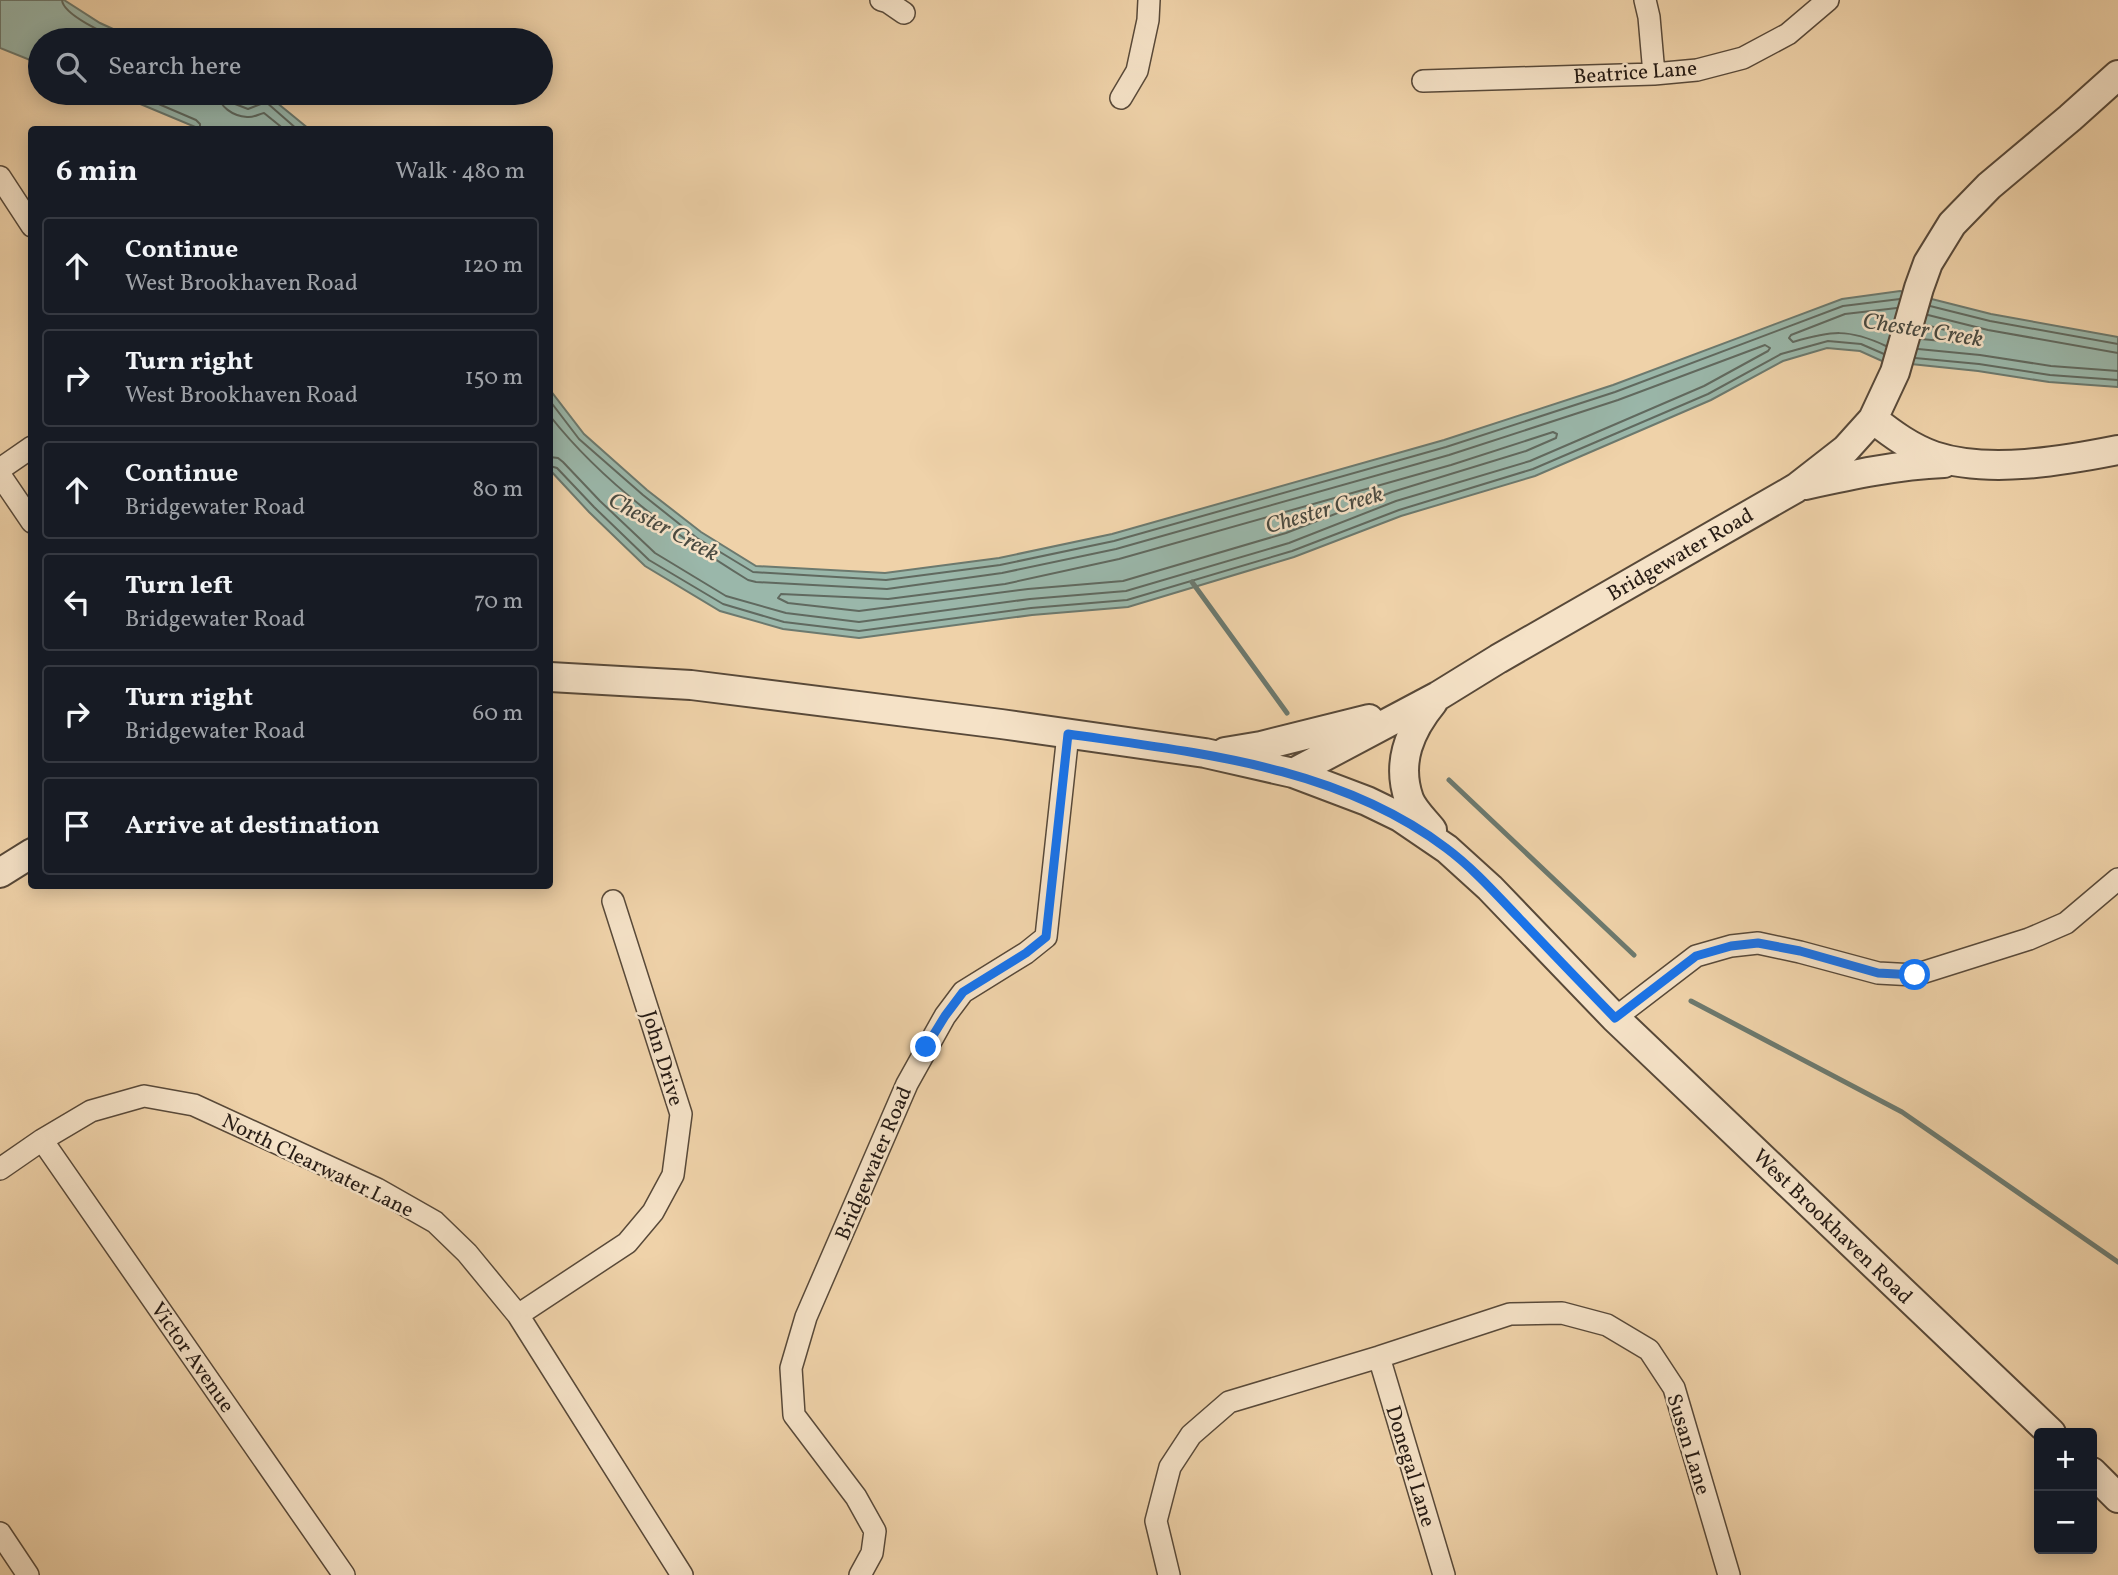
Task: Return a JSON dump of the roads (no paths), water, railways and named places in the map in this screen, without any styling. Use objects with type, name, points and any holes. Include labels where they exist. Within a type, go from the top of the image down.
[{"type":"street","points":[[881,0],[904,13]]},
{"type":"street","points":[[1121,98],[1137,71],[1148,20],[1149,0]]},
{"type":"street","points":[[1645,0],[1654,74]]},
{"type":"street","name":"Beatrice Lane","points":[[1423,81],[1654,74],[1698,69],[1743,58],[1788,34],[1828,0]]},
{"type":"street","name":"Bridgewater Road","points":[[1293,773],[1438,696],[1796,488],[1846,449],[1873,419],[1895,372],[1928,263],[1952,224],[1989,187],[2118,75]]},
{"type":"street","points":[[0,177],[28,220]]},
{"type":"street","points":[[1873,419],[1913,447],[1963,463]]},
{"type":"street","points":[[0,470],[28,450]]},
{"type":"street","points":[[1796,488],[1861,472],[1908,466],[2064,461],[2118,450]]},
{"type":"street","points":[[0,475],[28,516]]},
{"type":"street","points":[[553,677],[691,685],[1205,753],[1293,773]]},
{"type":"street","points":[[1205,753],[1261,746],[1327,731],[1438,696]]},
{"type":"street","points":[[1438,696],[1420,717],[1406,747],[1405,780],[1410,802],[1447,849]]},
{"type":"street","name":"Bridgewater Road","points":[[860,1575],[872,1553],[875,1531],[856,1497],[794,1415],[791,1368],[806,1317],[907,1084],[932,1037],[963,992],[1026,953],[1046,937],[1068,734]]},
{"type":"street","name":"West Brookhaven Road","points":[[1293,773],[1367,801],[1400,817],[1447,849],[1490,888],[1615,1018],[2046,1428]]},
{"type":"street","points":[[0,873],[28,856]]},
{"type":"street","points":[[1615,1018],[1696,956],[1731,946],[1758,943],[1800,951],[1878,973],[1915,975],[2029,939],[2066,923],[2118,879]]},
{"type":"street","name":"John Drive","points":[[518,1315],[627,1243],[653,1212],[673,1175],[681,1114],[613,901]]},
{"type":"street","name":"North Clearwater Lane","points":[[0,1169],[91,1111],[144,1096],[194,1105],[377,1189],[435,1223],[467,1253],[518,1315],[682,1575]]},
{"type":"street","name":"Victor Avenue","points":[[42,1140],[344,1575]]},
{"type":"street","name":"Susan Lane","points":[[1169,1575],[1156,1521],[1170,1468],[1191,1435],[1229,1402],[1510,1314],[1562,1313],[1607,1325],[1650,1350],[1674,1388],[1729,1575]]},
{"type":"street","name":"Donegal Lane","points":[[1379,1357],[1444,1575]]},
{"type":"street","points":[[2097,1477],[2118,1498]]},
{"type":"street","points":[[0,1533],[28,1575]]},
{"type":"water","points":[[0,0],[64,0],[111,28],[28,28],[28,59],[0,48]]},
{"type":"water","points":[[143,105],[280,105],[305,126],[193,126]]},
{"type":"water","name":"Chester Creek","points":[[1900,291],[1991,314],[2118,337],[2118,387],[2049,382],[1882,361],[1860,351],[1827,348],[1783,361],[1711,400],[1535,476],[1401,516],[1294,557],[1128,607],[1032,615],[859,638],[783,629],[720,611],[645,566],[553,473],[553,394],[584,434],[647,490],[701,532],[756,566],[885,573],[999,558],[1112,534],[1444,440],[1613,385],[1842,299]]},
{"type":"waterway","points":[[1192,582],[1287,713]]},
{"type":"waterway","points":[[1449,780],[1634,955]]},
{"type":"waterway","points":[[1691,1001],[1902,1112],[2118,1262]]}]
